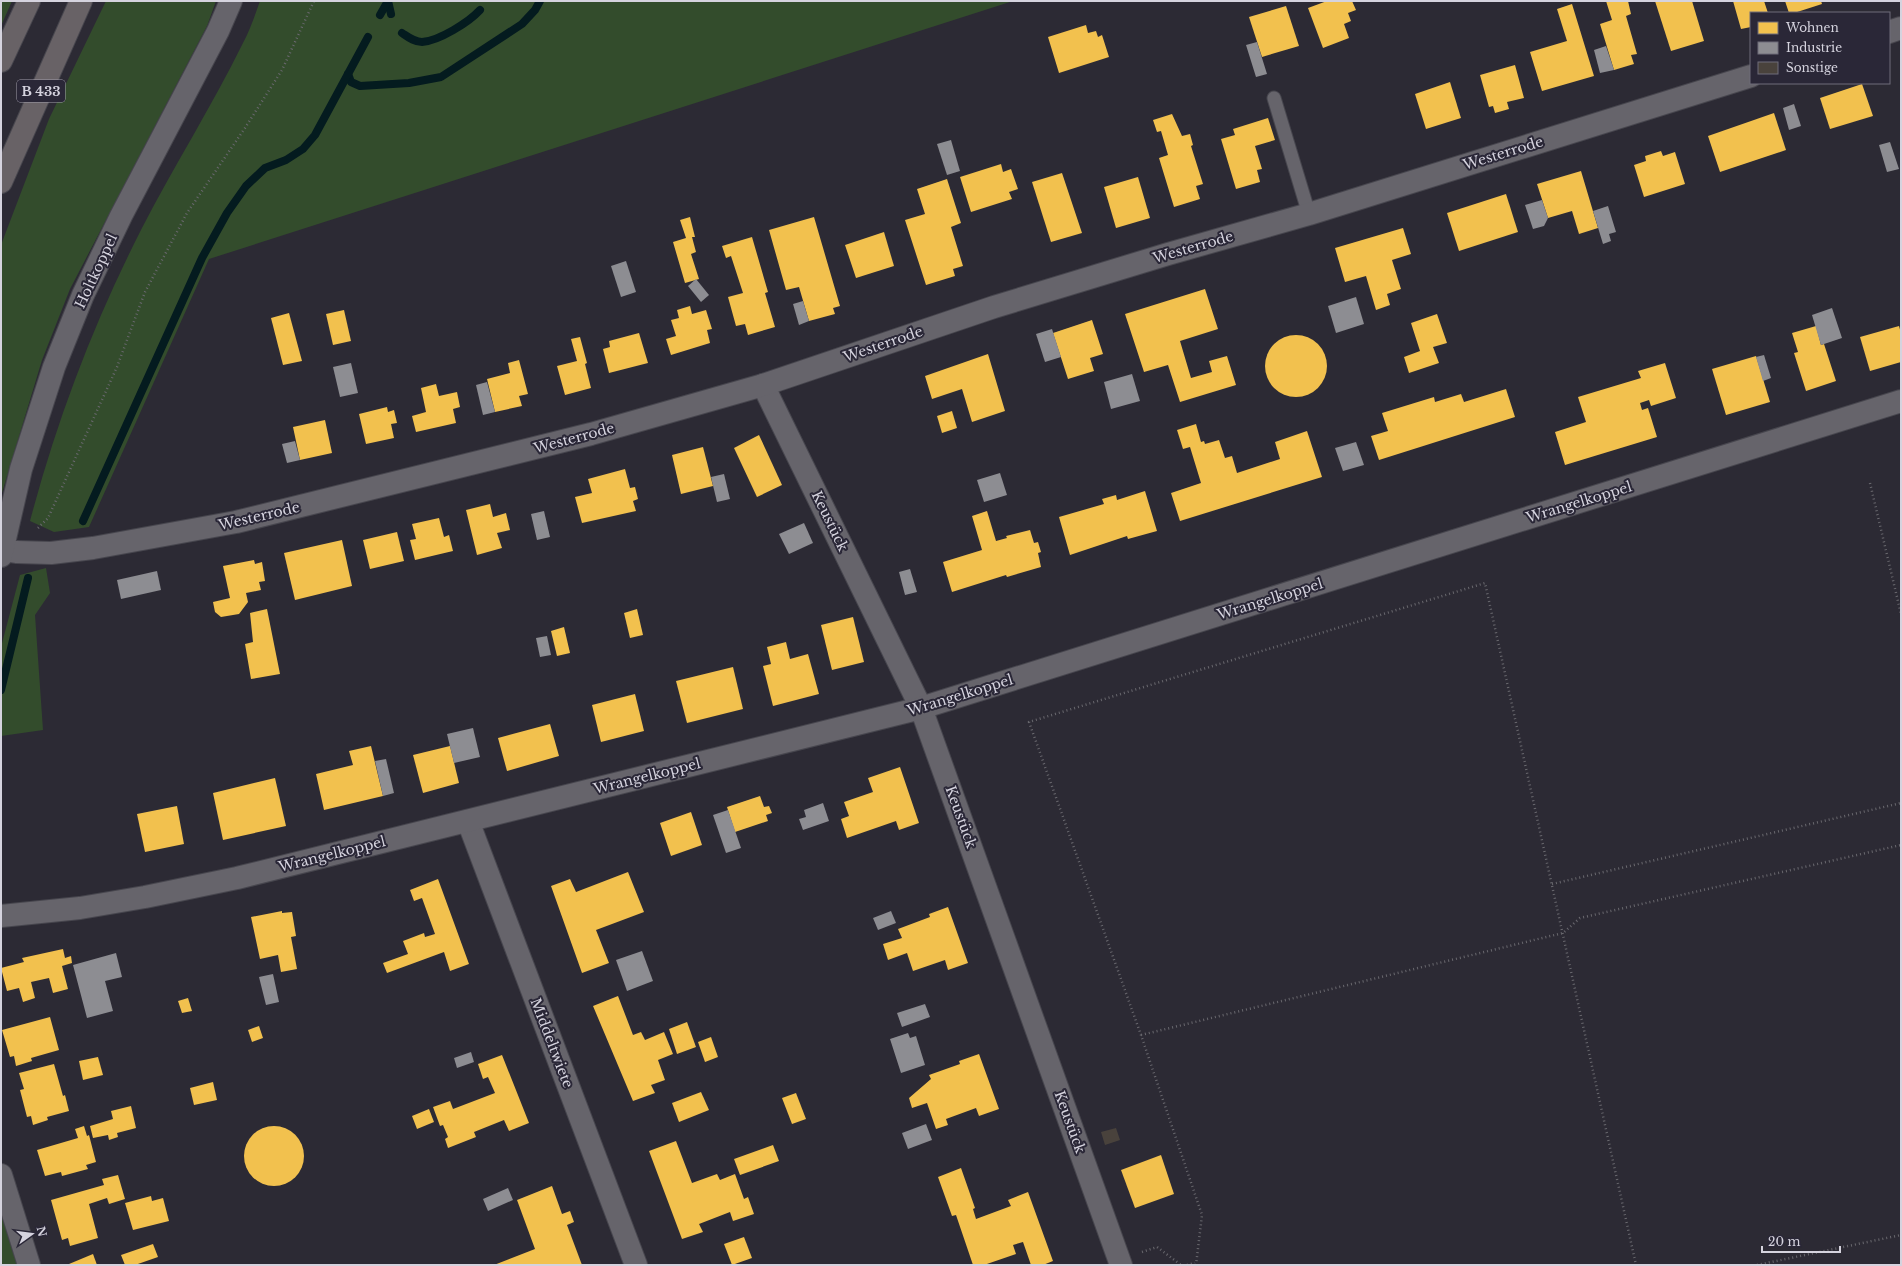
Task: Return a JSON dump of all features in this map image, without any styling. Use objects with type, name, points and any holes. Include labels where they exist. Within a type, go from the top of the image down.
[{"type":"highway","points":[[1,61],[29,1]]},
{"type":"highway","name":"B 433","points":[[1,182],[81,1]]},
{"type":"street","name":"Holtkoppel","points":[[6,553],[21,469],[54,367],[83,295],[122,216],[218,31],[231,1]]},
{"type":"street","points":[[1890,32],[1901,28]]},
{"type":"street","name":"Westerrode","points":[[6,553],[52,552],[93,548],[236,522],[591,434],[763,385],[994,307],[1168,254],[1309,214],[1750,76]]},
{"type":"street","name":"Keustück","points":[[763,385],[922,708],[1120,1262]]},
{"type":"street","name":"Wrangelkoppel","points":[[1,916],[80,908],[237,878],[922,708],[1901,401]]},
{"type":"street","name":"Middeltwiete","points":[[468,821],[636,1265]]},
{"type":"street","points":[[1,1176],[29,1265]]},
{"type":"lane","points":[[1274,98],[1309,214]]},
{"type":"path","points":[[6,553],[48,518],[117,367],[145,292],[187,213],[245,128],[282,70],[314,1]]},
{"type":"path","points":[[1870,483],[1901,614]]},
{"type":"path","points":[[1187,1265],[1195,1264],[1202,1214],[1141,1035],[1029,722],[1485,583],[1636,1265]]},
{"type":"path","points":[[1552,884],[1901,803]]},
{"type":"path","points":[[1141,1035],[1563,933],[1580,918],[1901,845]]},
{"type":"path","points":[[1757,1265],[1901,1235]]},
{"type":"path","points":[[1120,1262],[1158,1247],[1181,1265]]},
{"type":"green space","points":[[1,1],[12,1],[1,26]]},
{"type":"green space","points":[[106,1],[216,1],[207,26],[70,289],[42,360],[1,496],[1,245],[49,119]]},
{"type":"green space","points":[[260,1],[1013,1],[209,259],[89,527],[54,532],[30,521],[52,445],[78,372],[108,299],[142,228],[231,66],[248,33]]},
{"type":"green space","points":[[46,568],[50,593],[35,615],[43,730],[1,736],[1,647],[20,575]]},
{"type":"green space","points":[[1,1214],[16,1262],[17,1265],[1,1265]]},
{"type":"building: Wohnen","points":[[1327,1],[1352,1],[1356,10],[1348,13],[1351,21],[1344,24],[1349,38],[1323,48],[1308,8]]},
{"type":"building: Wohnen","points":[[1606,1],[1628,1],[1631,14],[1626,16],[1637,54],[1631,55],[1634,64],[1614,70],[1600,24],[1612,20]]},
{"type":"building: Wohnen","points":[[1655,1],[1692,1],[1704,41],[1671,51]]},
{"type":"building: Wohnen","points":[[1733,1],[1764,1],[1768,12],[1750,12],[1750,27],[1741,29]]},
{"type":"building: Wohnen","points":[[1785,1],[1821,1],[1822,4],[1797,12],[1789,12]]},
{"type":"building: Wohnen","points":[[1572,4],[1594,76],[1542,91],[1530,52],[1567,41],[1557,9]]},
{"type":"building: Wohnen","points":[[1286,6],[1299,46],[1262,57],[1249,17]]},
{"type":"building: Wohnen","points":[[1086,25],[1088,33],[1096,31],[1098,37],[1102,35],[1109,57],[1059,73],[1048,37]]},
{"type":"building: Wohnen","points":[[1515,65],[1524,98],[1507,102],[1509,109],[1495,113],[1493,106],[1489,107],[1480,75]]},
{"type":"building: Wohnen","points":[[1450,82],[1461,118],[1426,129],[1415,94]]},
{"type":"building: Wohnen","points":[[1862,84],[1873,116],[1830,129],[1820,98]]},
{"type":"building: Wohnen","points":[[1774,113],[1786,150],[1720,172],[1708,136]]},
{"type":"building: Wohnen","points":[[1172,114],[1182,136],[1190,134],[1193,145],[1191,146],[1203,184],[1196,186],[1200,199],[1174,207],[1159,158],[1168,155],[1161,131],[1157,132],[1153,120]]},
{"type":"building: Wohnen","points":[[1268,118],[1275,140],[1255,146],[1262,169],[1257,170],[1260,182],[1236,189],[1221,139],[1235,135],[1233,129]]},
{"type":"building: Wohnen","points":[[1661,151],[1663,156],[1675,152],[1685,184],[1644,197],[1634,165],[1646,161],[1645,156]]},
{"type":"building: Wohnen","points":[[1001,164],[1003,172],[1011,169],[1018,189],[1009,192],[1012,199],[971,212],[960,177]]},
{"type":"building: Wohnen","points":[[1581,171],[1598,228],[1579,234],[1572,211],[1548,218],[1537,184]]},
{"type":"building: Wohnen","points":[[1062,173],[1082,233],[1051,242],[1032,182]]},
{"type":"building: Wohnen","points":[[1138,177],[1150,218],[1116,228],[1104,187]]},
{"type":"building: Wohnen","points":[[947,179],[961,223],[951,227],[963,266],[953,269],[955,276],[926,285],[905,220],[925,214],[917,189]]},
{"type":"building: Wohnen","points":[[1506,194],[1518,232],[1459,251],[1447,213]]},
{"type":"building: Wohnen","points":[[690,217],[695,237],[692,237],[696,252],[691,254],[699,279],[685,283],[673,242],[686,238],[680,220]]},
{"type":"building: Wohnen","points":[[814,217],[840,306],[833,308],[835,314],[809,321],[799,287],[786,290],[769,230]]},
{"type":"building: Wohnen","points":[[1403,228],[1411,254],[1392,260],[1401,289],[1387,294],[1390,305],[1376,310],[1366,276],[1345,282],[1335,248]]},
{"type":"building: Wohnen","points":[[884,232],[894,266],[856,278],[845,245]]},
{"type":"building: Wohnen","points":[[752,237],[768,292],[765,293],[775,327],[748,335],[745,324],[736,326],[728,297],[743,293],[731,256],[726,258],[722,246]]},
{"type":"building: Wohnen","points":[[1205,289],[1218,329],[1180,341],[1191,378],[1212,372],[1209,361],[1227,356],[1236,385],[1180,402],[1168,365],[1144,372],[1125,314]]},
{"type":"building: Wohnen","points":[[690,306],[692,314],[706,310],[712,329],[707,330],[710,343],[671,355],[666,339],[676,336],[671,320],[679,318],[677,310]]},
{"type":"building: Wohnen","points":[[344,310],[351,341],[333,345],[326,314]]},
{"type":"building: Wohnen","points":[[289,313],[302,361],[283,365],[271,318]]},
{"type":"building: Wohnen","points":[[1437,314],[1447,343],[1433,347],[1439,363],[1409,373],[1404,357],[1420,351],[1411,323]]},
{"type":"building: Wohnen","points":[[1092,320],[1103,354],[1090,358],[1094,371],[1068,379],[1053,333]]},
{"type":"building: Wohnen","points":[[1816,326],[1821,345],[1824,344],[1836,381],[1806,391],[1794,353],[1798,352],[1792,333]]},
{"type":"building: Wohnen","points":[[1899,326],[1901,333],[1901,362],[1870,371],[1860,337]]},
{"type":"building: Wohnen","points":[[639,333],[648,363],[609,373],[603,349],[610,347],[609,341]]},
{"type":"building: Wohnen","points":[[1296,335],[1313,340],[1318,344],[1322,349],[1327,366],[1322,383],[1318,388],[1313,392],[1296,397],[1279,392],[1274,388],[1270,383],[1265,366],[1270,349],[1274,344],[1279,340]]},
{"type":"building: Wohnen","points":[[580,337],[587,363],[585,364],[591,388],[565,395],[557,366],[577,361],[571,339]]},
{"type":"building: Wohnen","points":[[988,354],[1005,411],[972,422],[962,389],[932,399],[925,376]]},
{"type":"building: Wohnen","points":[[1756,356],[1770,402],[1726,415],[1712,369]]},
{"type":"building: Wohnen","points":[[519,360],[528,394],[519,396],[522,406],[495,412],[487,379],[510,373],[508,363]]},
{"type":"building: Wohnen","points":[[1665,363],[1676,398],[1651,406],[1649,400],[1640,403],[1642,410],[1648,408],[1657,437],[1565,465],[1555,432],[1586,422],[1578,397],[1641,378],[1638,371]]},
{"type":"building: Wohnen","points":[[436,384],[439,396],[457,392],[460,407],[453,409],[456,423],[416,432],[412,416],[426,412],[421,388]]},
{"type":"building: Wohnen","points":[[1506,389],[1515,417],[1379,460],[1371,436],[1388,431],[1382,413],[1434,397],[1435,402],[1461,394],[1464,402]]},
{"type":"building: Wohnen","points":[[387,407],[388,412],[394,410],[397,423],[391,424],[394,438],[366,444],[359,414]]},
{"type":"building: Wohnen","points":[[952,411],[957,428],[942,433],[937,416]]},
{"type":"building: Wohnen","points":[[325,420],[332,453],[300,460],[293,427]]},
{"type":"building: Wohnen","points":[[1196,424],[1201,442],[1204,441],[1205,444],[1219,440],[1225,458],[1232,456],[1237,473],[1280,459],[1275,442],[1307,431],[1322,477],[1180,521],[1171,493],[1201,483],[1190,447],[1183,449],[1177,430]]},
{"type":"building: Wohnen","points":[[759,435],[782,485],[757,497],[734,448]]},
{"type":"building: Wohnen","points":[[703,447],[713,486],[681,494],[672,455]]},
{"type":"building: Wohnen","points":[[625,469],[630,488],[635,487],[638,499],[633,501],[636,511],[582,523],[575,497],[592,493],[588,479]]},
{"type":"building: Wohnen","points":[[1145,491],[1157,531],[1128,539],[1127,536],[1070,555],[1059,517],[1104,504],[1102,499],[1116,495],[1117,500]]},
{"type":"building: Wohnen","points":[[490,504],[493,517],[506,513],[510,530],[497,533],[502,548],[477,555],[466,510]]},
{"type":"building: Wohnen","points":[[987,511],[996,541],[1007,538],[1006,536],[1030,530],[1034,543],[1038,542],[1041,552],[1038,553],[1041,567],[1007,577],[1006,575],[952,592],[943,562],[982,550],[972,516]]},
{"type":"building: Wohnen","points":[[439,518],[444,537],[449,535],[453,551],[415,560],[410,540],[416,539],[412,524]]},
{"type":"building: Wohnen","points":[[397,532],[404,561],[370,569],[363,540]]},
{"type":"building: Wohnen","points":[[342,540],[352,586],[295,600],[284,553]]},
{"type":"building: Wohnen","points":[[254,560],[255,564],[262,562],[265,581],[259,582],[261,590],[246,593],[248,602],[239,614],[221,617],[215,612],[213,602],[230,598],[223,566]]},
{"type":"building: Wohnen","points":[[267,609],[280,674],[251,679],[245,644],[253,642],[250,613]]},
{"type":"building: Wohnen","points":[[637,609],[643,635],[630,638],[624,613]]},
{"type":"building: Wohnen","points":[[853,617],[864,662],[832,670],[821,625]]},
{"type":"building: Wohnen","points":[[564,627],[570,653],[557,656],[551,631]]},
{"type":"building: Wohnen","points":[[786,642],[790,659],[808,654],[819,694],[773,706],[763,666],[771,664],[767,647]]},
{"type":"building: Wohnen","points":[[733,667],[743,709],[687,723],[676,681]]},
{"type":"building: Wohnen","points":[[635,694],[644,731],[601,742],[592,705]]},
{"type":"building: Wohnen","points":[[550,724],[559,756],[507,771],[498,738]]},
{"type":"building: Wohnen","points":[[371,746],[383,796],[324,810],[316,774],[353,765],[349,751]]},
{"type":"building: Wohnen","points":[[450,746],[459,783],[423,793],[413,755]]},
{"type":"building: Wohnen","points":[[900,767],[919,823],[899,830],[896,821],[847,838],[841,819],[849,816],[844,802],[873,792],[868,778]]},
{"type":"building: Wohnen","points":[[275,778],[286,826],[223,840],[213,793]]},
{"type":"building: Wohnen","points":[[760,796],[764,807],[769,806],[772,813],[766,815],[768,821],[735,832],[727,807]]},
{"type":"building: Wohnen","points":[[177,806],[184,844],[145,852],[137,814]]},
{"type":"building: Wohnen","points":[[691,812],[702,845],[671,856],[660,823]]},
{"type":"building: Wohnen","points":[[628,872],[644,912],[596,930],[609,963],[582,973],[551,886],[570,879],[576,892]]},
{"type":"building: Wohnen","points":[[438,879],[469,964],[450,971],[444,952],[387,973],[383,963],[408,954],[403,941],[424,933],[425,937],[435,934],[422,898],[414,901],[410,890]]},
{"type":"building: Wohnen","points":[[948,907],[968,963],[948,970],[945,960],[913,971],[907,953],[888,960],[883,944],[902,938],[898,929],[930,917],[929,914]]},
{"type":"building: Wohnen","points":[[282,911],[282,913],[292,912],[296,936],[291,937],[297,969],[281,972],[278,955],[260,959],[251,917]]},
{"type":"building: Wohnen","points":[[63,949],[65,958],[71,956],[72,963],[62,966],[68,989],[53,993],[49,978],[31,982],[35,998],[23,1002],[19,988],[7,991],[1,968],[24,962],[22,958]]},
{"type":"building: Wohnen","points":[[618,996],[633,1035],[641,1032],[645,1040],[664,1032],[673,1054],[658,1060],[665,1080],[651,1085],[655,1093],[633,1101],[593,1006]]},
{"type":"building: Wohnen","points":[[188,998],[192,1011],[182,1013],[178,1001]]},
{"type":"building: Wohnen","points":[[50,1017],[59,1050],[31,1058],[32,1061],[16,1066],[14,1056],[10,1057],[2,1030]]},
{"type":"building: Wohnen","points":[[687,1022],[696,1047],[677,1054],[669,1029]]},
{"type":"building: Wohnen","points":[[259,1026],[263,1038],[252,1042],[248,1030]]},
{"type":"building: Wohnen","points":[[711,1037],[718,1057],[705,1062],[698,1042]]},
{"type":"building: Wohnen","points":[[979,1054],[999,1109],[979,1116],[976,1108],[946,1119],[948,1125],[936,1129],[927,1103],[912,1108],[909,1098],[931,1079],[929,1075],[960,1064],[959,1061]]},
{"type":"building: Wohnen","points":[[502,1055],[529,1123],[509,1131],[504,1120],[474,1132],[476,1137],[448,1148],[445,1139],[448,1137],[443,1125],[440,1126],[433,1107],[450,1101],[453,1109],[495,1093],[488,1077],[483,1079],[478,1064]]},
{"type":"building: Wohnen","points":[[98,1057],[103,1075],[83,1080],[79,1061]]},
{"type":"building: Wohnen","points":[[54,1064],[69,1111],[47,1117],[48,1120],[33,1125],[31,1116],[27,1117],[20,1090],[24,1089],[19,1073]]},
{"type":"building: Wohnen","points":[[213,1082],[217,1100],[194,1105],[190,1088]]},
{"type":"building: Wohnen","points":[[701,1092],[709,1110],[679,1122],[672,1103]]},
{"type":"building: Wohnen","points":[[796,1093],[806,1119],[792,1124],[782,1098]]},
{"type":"building: Wohnen","points":[[131,1106],[136,1128],[117,1133],[118,1137],[109,1140],[108,1135],[93,1138],[90,1126],[113,1119],[111,1111]]},
{"type":"building: Wohnen","points":[[429,1109],[434,1122],[417,1129],[412,1116]]},
{"type":"building: Wohnen","points":[[84,1126],[87,1136],[89,1135],[96,1162],[86,1165],[88,1169],[62,1176],[61,1172],[45,1176],[37,1150],[78,1138],[75,1129]]},
{"type":"building: Wohnen","points":[[274,1126],[291,1131],[299,1139],[304,1156],[299,1173],[291,1181],[274,1186],[257,1181],[249,1173],[244,1156],[249,1139],[257,1131]]},
{"type":"building: Wohnen","points":[[676,1141],[692,1183],[717,1174],[720,1180],[735,1174],[744,1199],[748,1197],[754,1214],[733,1221],[730,1212],[699,1224],[703,1232],[682,1239],[649,1151]]},
{"type":"building: Wohnen","points":[[773,1145],[779,1161],[740,1175],[734,1159]]},
{"type":"building: Wohnen","points":[[1161,1155],[1174,1194],[1135,1208],[1121,1170]]},
{"type":"building: Wohnen","points":[[961,1168],[975,1208],[973,1209],[976,1219],[1011,1206],[1008,1200],[1028,1192],[1053,1261],[1043,1265],[1031,1265],[1023,1242],[1013,1245],[1016,1254],[984,1265],[973,1265],[956,1215],[952,1216],[938,1177]]},
{"type":"building: Wohnen","points":[[118,1175],[125,1199],[109,1204],[107,1198],[89,1204],[98,1238],[70,1246],[68,1238],[62,1240],[51,1200],[104,1185],[102,1179]]},
{"type":"building: Wohnen","points":[[552,1186],[562,1214],[570,1211],[574,1222],[567,1225],[582,1265],[494,1265],[535,1249],[517,1200]]},
{"type":"building: Wohnen","points":[[151,1196],[152,1201],[163,1198],[169,1221],[133,1230],[125,1203]]},
{"type":"building: Wohnen","points":[[744,1237],[752,1258],[732,1265],[724,1244]]},
{"type":"building: Wohnen","points":[[153,1244],[158,1257],[135,1265],[125,1265],[121,1255]]},
{"type":"building: Wohnen","points":[[93,1254],[97,1265],[69,1265],[69,1264]]},
{"type":"building: Industrie","points":[[1257,42],[1267,74],[1256,77],[1246,45]]},
{"type":"building: Industrie","points":[[1606,46],[1614,70],[1600,73],[1594,50]]},
{"type":"building: Industrie","points":[[1794,104],[1801,126],[1789,130],[1783,108]]},
{"type":"building: Industrie","points":[[951,140],[960,171],[947,175],[937,144]]},
{"type":"building: Industrie","points":[[1890,142],[1899,169],[1887,172],[1879,145]]},
{"type":"building: Industrie","points":[[1542,200],[1548,218],[1544,226],[1533,229],[1525,205]]},
{"type":"building: Industrie","points":[[1608,206],[1616,232],[1609,234],[1611,241],[1603,244],[1593,211]]},
{"type":"building: Industrie","points":[[626,261],[636,292],[621,297],[611,266]]},
{"type":"building: Industrie","points":[[696,279],[709,295],[701,302],[688,286]]},
{"type":"building: Industrie","points":[[1356,297],[1364,324],[1336,333],[1328,306]]},
{"type":"building: Industrie","points":[[803,301],[809,321],[799,325],[793,304]]},
{"type":"building: Industrie","points":[[1832,308],[1842,338],[1821,345],[1812,315]]},
{"type":"building: Industrie","points":[[1052,329],[1061,357],[1045,362],[1036,334]]},
{"type":"building: Industrie","points":[[1764,355],[1771,378],[1763,381],[1756,357]]},
{"type":"building: Industrie","points":[[351,363],[358,393],[340,397],[333,367]]},
{"type":"building: Industrie","points":[[1132,374],[1140,401],[1111,409],[1104,382]]},
{"type":"building: Industrie","points":[[487,382],[495,412],[483,415],[476,385]]},
{"type":"building: Industrie","points":[[295,441],[300,460],[287,463],[282,444]]},
{"type":"building: Industrie","points":[[1356,442],[1364,465],[1343,471],[1335,448]]},
{"type":"building: Industrie","points":[[1000,473],[1007,495],[984,502],[977,480]]},
{"type":"building: Industrie","points":[[724,474],[730,499],[717,502],[711,477]]},
{"type":"building: Industrie","points":[[544,511],[550,537],[537,540],[531,514]]},
{"type":"building: Industrie","points":[[804,523],[813,543],[789,554],[779,534]]},
{"type":"building: Industrie","points":[[910,569],[917,592],[905,595],[899,572]]},
{"type":"building: Industrie","points":[[157,571],[161,590],[121,599],[117,580]]},
{"type":"building: Industrie","points":[[547,636],[551,655],[540,657],[536,638]]},
{"type":"building: Industrie","points":[[473,728],[480,757],[454,763],[447,734]]},
{"type":"building: Industrie","points":[[386,759],[394,793],[383,796],[375,761]]},
{"type":"building: Industrie","points":[[823,803],[829,821],[803,830],[799,819],[806,817],[804,810]]},
{"type":"building: Industrie","points":[[728,810],[741,848],[726,853],[713,815]]},
{"type":"building: Industrie","points":[[891,911],[896,923],[878,930],[873,918]]},
{"type":"building: Industrie","points":[[642,951],[653,981],[627,991],[616,960]]},
{"type":"building: Industrie","points":[[116,953],[122,977],[105,981],[113,1011],[87,1018],[73,965]]},
{"type":"building: Industrie","points":[[273,974],[279,1002],[266,1005],[259,977]]},
{"type":"building: Industrie","points":[[925,1004],[930,1017],[902,1027],[897,1013]]},
{"type":"building: Industrie","points":[[908,1033],[910,1038],[916,1036],[925,1065],[901,1073],[890,1039]]},
{"type":"building: Industrie","points":[[471,1052],[474,1062],[457,1068],[454,1058]]},
{"type":"building: Industrie","points":[[926,1124],[932,1140],[908,1149],[902,1133]]},
{"type":"building: Industrie","points":[[508,1188],[513,1200],[488,1211],[483,1199]]},
{"type":"building: Sonstige","points":[[1116,1128],[1120,1140],[1105,1145],[1101,1132]]},
{"type":"waterway","points":[[388,1],[391,14]]},
{"type":"waterway","points":[[380,15],[388,1]]},
{"type":"waterway","points":[[348,74],[351,82],[360,86],[409,83],[441,77],[522,24],[535,10],[540,1]]},
{"type":"waterway","points":[[402,33],[416,41],[429,41],[445,35],[469,20],[480,10]]},
{"type":"waterway","points":[[83,521],[202,258],[227,213],[246,186],[265,168],[286,160],[303,149],[315,135],[368,37]]},
{"type":"waterway","points":[[1,690],[28,578]]}]
